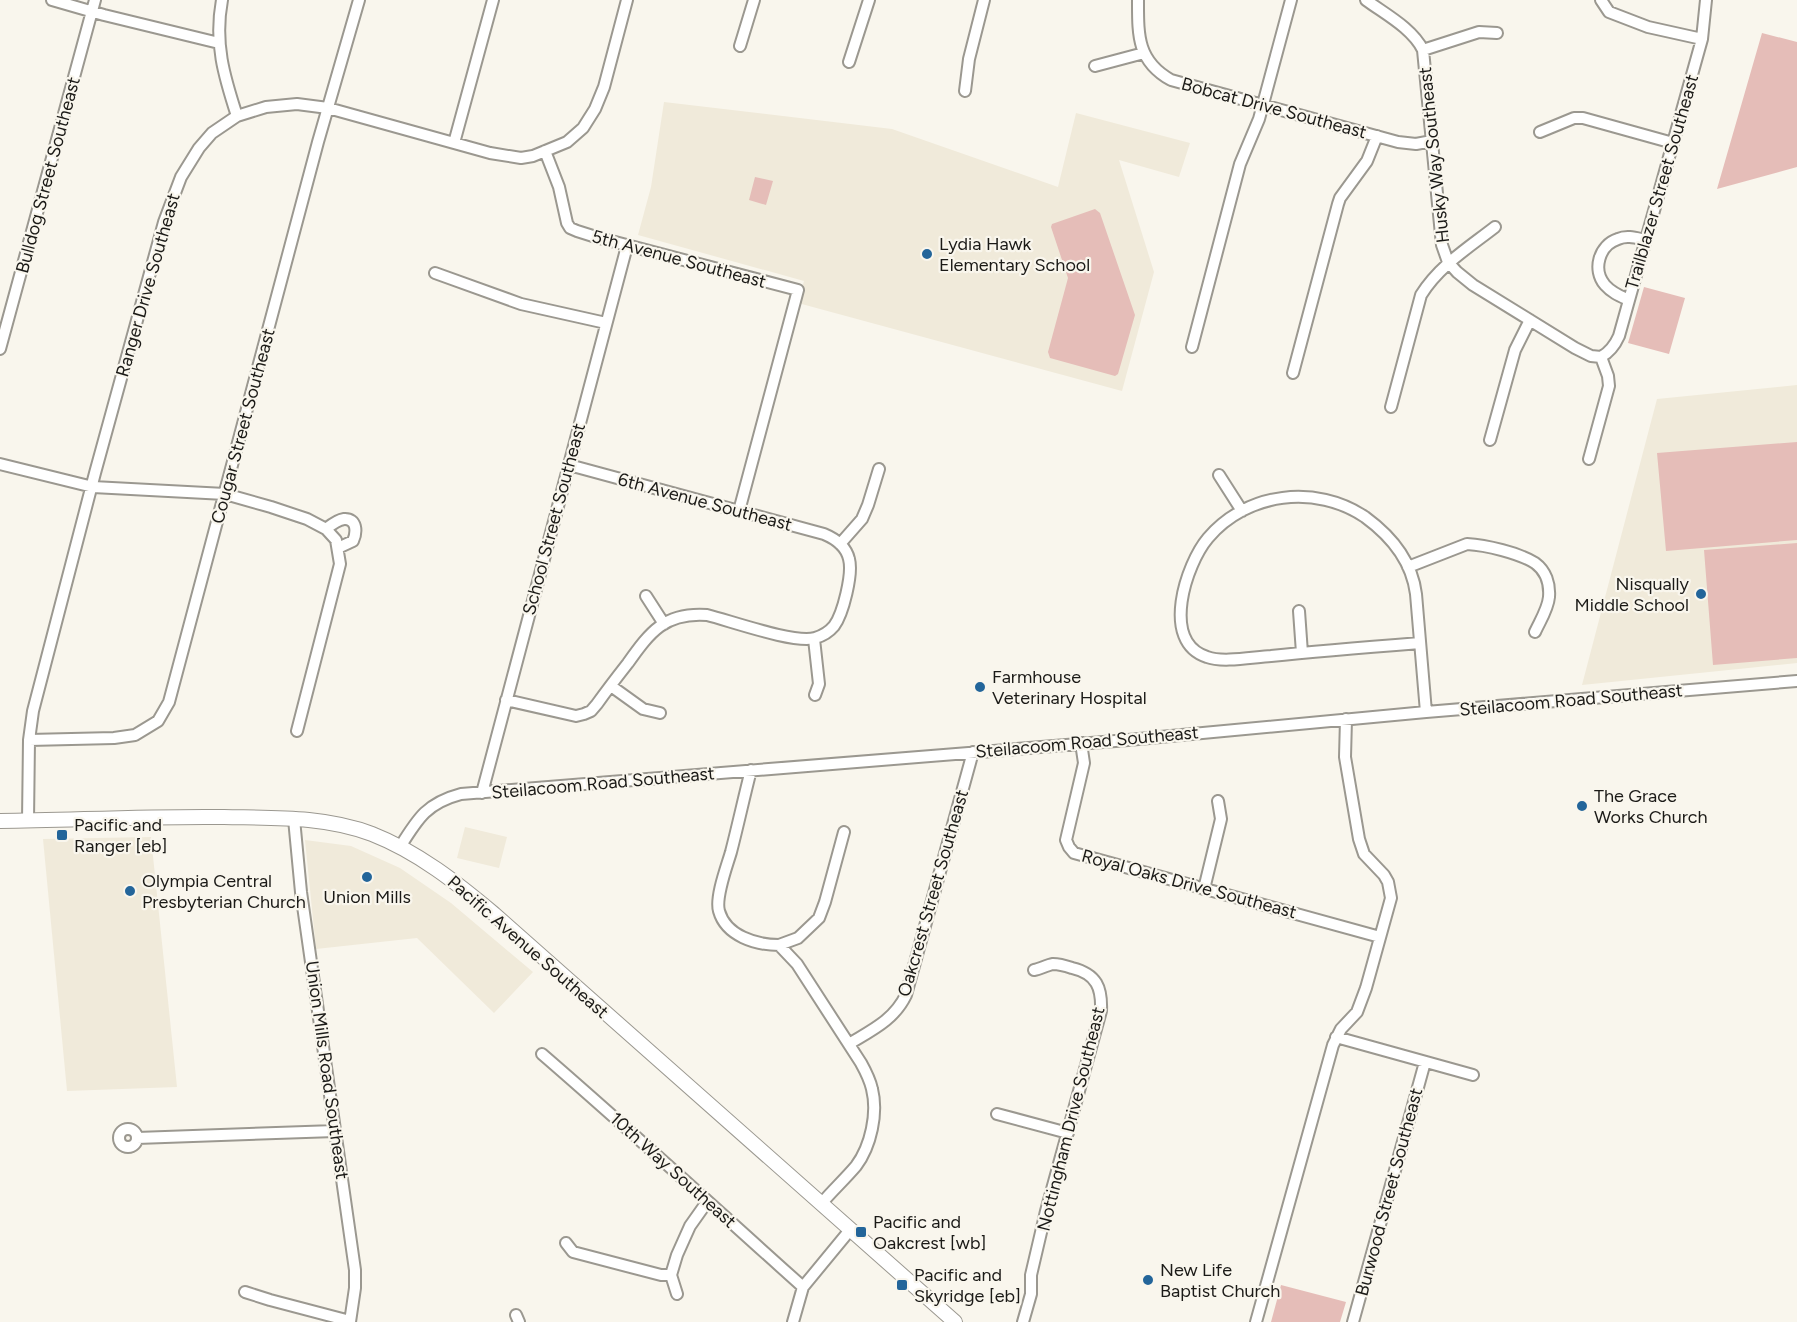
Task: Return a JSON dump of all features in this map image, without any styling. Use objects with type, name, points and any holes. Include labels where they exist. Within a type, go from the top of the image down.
[{"type":"main road","name":"Pacific Avenue Southeast","points":[[0,821],[188,817],[294,819],[322,821],[352,828],[373,834],[400,847],[445,875],[478,901],[955,1322]]},
{"type":"street","points":[[52,0],[219,42]]},
{"type":"street","name":"Bulldog Street Southeast","points":[[0,349],[95,0]]},
{"type":"street","points":[[222,0],[219,42],[228,87],[237,116]]},
{"type":"street","name":"Cougar Street Southeast","points":[[29,740],[127,737],[142,732],[158,721],[169,702],[359,0]]},
{"type":"street","points":[[454,143],[493,0]]},
{"type":"street","name":"Ranger Drive Southeast","points":[[28,821],[29,740],[33,711],[171,199],[181,177],[199,148],[212,133],[237,116],[277,105],[311,105],[508,157],[533,156],[575,136],[595,109],[604,87],[627,0]]},
{"type":"street","points":[[740,46],[754,0]]},
{"type":"street","points":[[849,62],[869,0]]},
{"type":"street","points":[[965,91],[969,59],[984,0]]},
{"type":"street","name":"Bobcat Drive Southeast","points":[[1138,0],[1138,35],[1144,53],[1157,71],[1171,80],[1377,136],[1407,143],[1432,141]]},
{"type":"street","points":[[1192,347],[1240,164],[1255,132],[1292,0]]},
{"type":"street","name":"Husky Way Southeast","points":[[1366,0],[1409,32],[1423,50],[1442,245],[1448,262],[1473,285],[1530,321],[1575,348],[1591,356],[1601,357]]},
{"type":"street","points":[[1601,0],[1609,12],[1648,27],[1702,39]]},
{"type":"street","name":"Trailblazer Street Southeast","points":[[1601,357],[1615,345],[1619,336],[1702,39],[1706,0]]},
{"type":"street","points":[[1423,50],[1479,32],[1497,33]]},
{"type":"street","points":[[1095,66],[1144,53]]},
{"type":"street","points":[[1540,132],[1574,118],[1582,118],[1673,143]]},
{"type":"street","points":[[1293,373],[1340,198],[1367,160],[1377,136]]},
{"type":"street","name":"5th Avenue Southeast","points":[[545,150],[559,187],[570,228],[627,246],[798,290],[739,511]]},
{"type":"street","points":[[1391,408],[1421,295],[1448,262],[1495,227]]},
{"type":"street","points":[[1629,300],[1612,292],[1604,284],[1600,277],[1599,260],[1604,248],[1619,238],[1631,237],[1645,240]]},
{"type":"street","name":"School Street Southeast","points":[[482,793],[627,246]]},
{"type":"street","points":[[435,273],[521,304],[606,323]]},
{"type":"street","points":[[1490,440],[1515,350],[1530,321]]},
{"type":"street","points":[[1589,459],[1609,386],[1601,357]]},
{"type":"street","points":[[0,464],[93,487],[225,494],[307,519],[326,529],[337,544],[340,564],[297,731]]},
{"type":"street","name":"6th Avenue Southeast","points":[[569,465],[824,534],[834,538],[840,544]]},
{"type":"street","points":[[506,700],[576,716],[591,711],[647,637],[664,624],[688,615],[707,615],[796,639],[814,639],[829,631],[839,616],[850,568],[846,551],[840,544],[862,519],[879,469]]},
{"type":"street","points":[[1219,476],[1242,511]]},
{"type":"street","points":[[1420,643],[1224,659],[1208,657],[1196,651],[1182,627],[1180,611],[1183,593],[1198,551],[1208,537],[1222,524],[1242,511],[1269,500],[1295,496],[1328,500],[1346,506],[1369,520],[1389,537],[1400,551],[1408,567],[1414,584],[1420,643],[1426,712]]},
{"type":"street","points":[[326,529],[343,519],[350,520],[354,524],[356,530],[353,541],[337,544]]},
{"type":"street","points":[[1408,567],[1461,545],[1476,544],[1537,564],[1549,583],[1550,596],[1548,606],[1535,632]]},
{"type":"street","points":[[646,596],[664,624]]},
{"type":"street","points":[[1299,611],[1302,653]]},
{"type":"street","points":[[814,639],[819,684],[815,695]]},
{"type":"street","name":"Steilacoom Road Southeast","points":[[400,847],[425,811],[434,804],[454,796],[1797,681]]},
{"type":"street","points":[[611,686],[643,708],[660,714]]},
{"type":"street","points":[[1256,1322],[1336,1036],[1357,1012],[1389,906],[1390,890],[1384,875],[1369,861],[1361,847],[1345,757],[1346,719]]},
{"type":"street","name":"Royal Oaks Drive Southeast","points":[[1081,743],[1084,763],[1066,840],[1074,853],[1380,937]]},
{"type":"street","name":"Oakcrest Street Southeast","points":[[849,1044],[890,1018],[906,995],[973,752]]},
{"type":"street","points":[[751,770],[722,881],[718,909],[724,921],[748,941],[779,945],[798,938],[814,925],[819,918],[844,832]]},
{"type":"street","points":[[1204,889],[1221,819],[1218,801]]},
{"type":"street","name":"Union Mills Road Southeast","points":[[294,819],[302,892],[355,1270],[350,1322]]},
{"type":"street","points":[[779,945],[797,964],[861,1063],[872,1086],[873,1117],[860,1160],[821,1204]]},
{"type":"street","name":"Nottingham Drive Southeast","points":[[1023,1322],[1031,1294],[1031,1275],[1046,1211],[1101,1011],[1101,997],[1097,983],[1085,973],[1052,964],[1034,970]]},
{"type":"street","points":[[1336,1036],[1473,1075]]},
{"type":"street","name":"10th Way Southeast","points":[[542,1054],[803,1287]]},
{"type":"street","name":"Burwood Street Southeast","points":[[1353,1322],[1425,1062]]},
{"type":"street","points":[[997,1114],[1068,1133]]},
{"type":"street","points":[[137,1138],[335,1131]]},
{"type":"street","points":[[677,1294],[671,1275],[677,1255],[690,1226],[707,1202]]},
{"type":"street","points":[[793,1322],[803,1287],[850,1230]]},
{"type":"street","points":[[566,1243],[573,1252],[662,1275],[671,1275]]},
{"type":"street","points":[[244,1292],[350,1322]]},
{"type":"shaded area","points":[[1762,33],[1797,42],[1797,167],[1717,189]]},
{"type":"shaded area","name":"Lydia Hawk Elementary School","points":[[664,102],[892,129],[1058,187],[1076,113],[1190,143],[1179,177],[1119,160],[1154,272],[1122,391],[798,303],[804,281],[638,235],[651,187]]},
{"type":"shaded area","points":[[755,177],[773,181],[766,205],[749,200]]},
{"type":"shaded area","points":[[1095,209],[1100,213],[1135,315],[1118,374],[1115,376],[1050,358],[1048,352],[1068,278],[1051,227],[1052,224]]},
{"type":"shaded area","points":[[1644,287],[1685,298],[1669,354],[1628,343]]},
{"type":"shaded area","name":"Nisqually Middle School","points":[[1797,385],[1797,663],[1582,685],[1657,399]]},
{"type":"shaded area","points":[[1797,442],[1797,540],[1666,551],[1657,453]]},
{"type":"shaded area","points":[[1797,543],[1797,658],[1713,665],[1704,550]]},
{"type":"shaded area","points":[[465,827],[507,837],[499,868],[457,858]]},
{"type":"shaded area","points":[[151,837],[177,1087],[67,1091],[43,839]]},
{"type":"shaded area","points":[[305,840],[351,846],[400,868],[451,903],[533,972],[494,1013],[417,938],[316,949]]},
{"type":"shaded area","points":[[1281,1285],[1346,1302],[1340,1322],[1271,1322]]},
{"type":"place","name":"Lydia Hawk Elementary School","points":[[927,254]]},
{"type":"place","name":"Nisqually Middle School","points":[[1701,594]]},
{"type":"place","name":"Farmhouse Veterinary Hospital","points":[[980,687]]},
{"type":"place","name":"The Grace Works Church","points":[[1582,806]]},
{"type":"place","name":"Pacific and Ranger [eb]","points":[[62,835]]},
{"type":"place","name":"Union Mills","points":[[367,877]]},
{"type":"place","name":"Olympia Central Presbyterian Church","points":[[130,891]]},
{"type":"place","name":"Pacific and Oakcrest [wb]","points":[[861,1232]]},
{"type":"place","name":"New Life Baptist Church","points":[[1148,1280]]},
{"type":"place","name":"Pacific and Skyridge [eb]","points":[[902,1285]]}]
